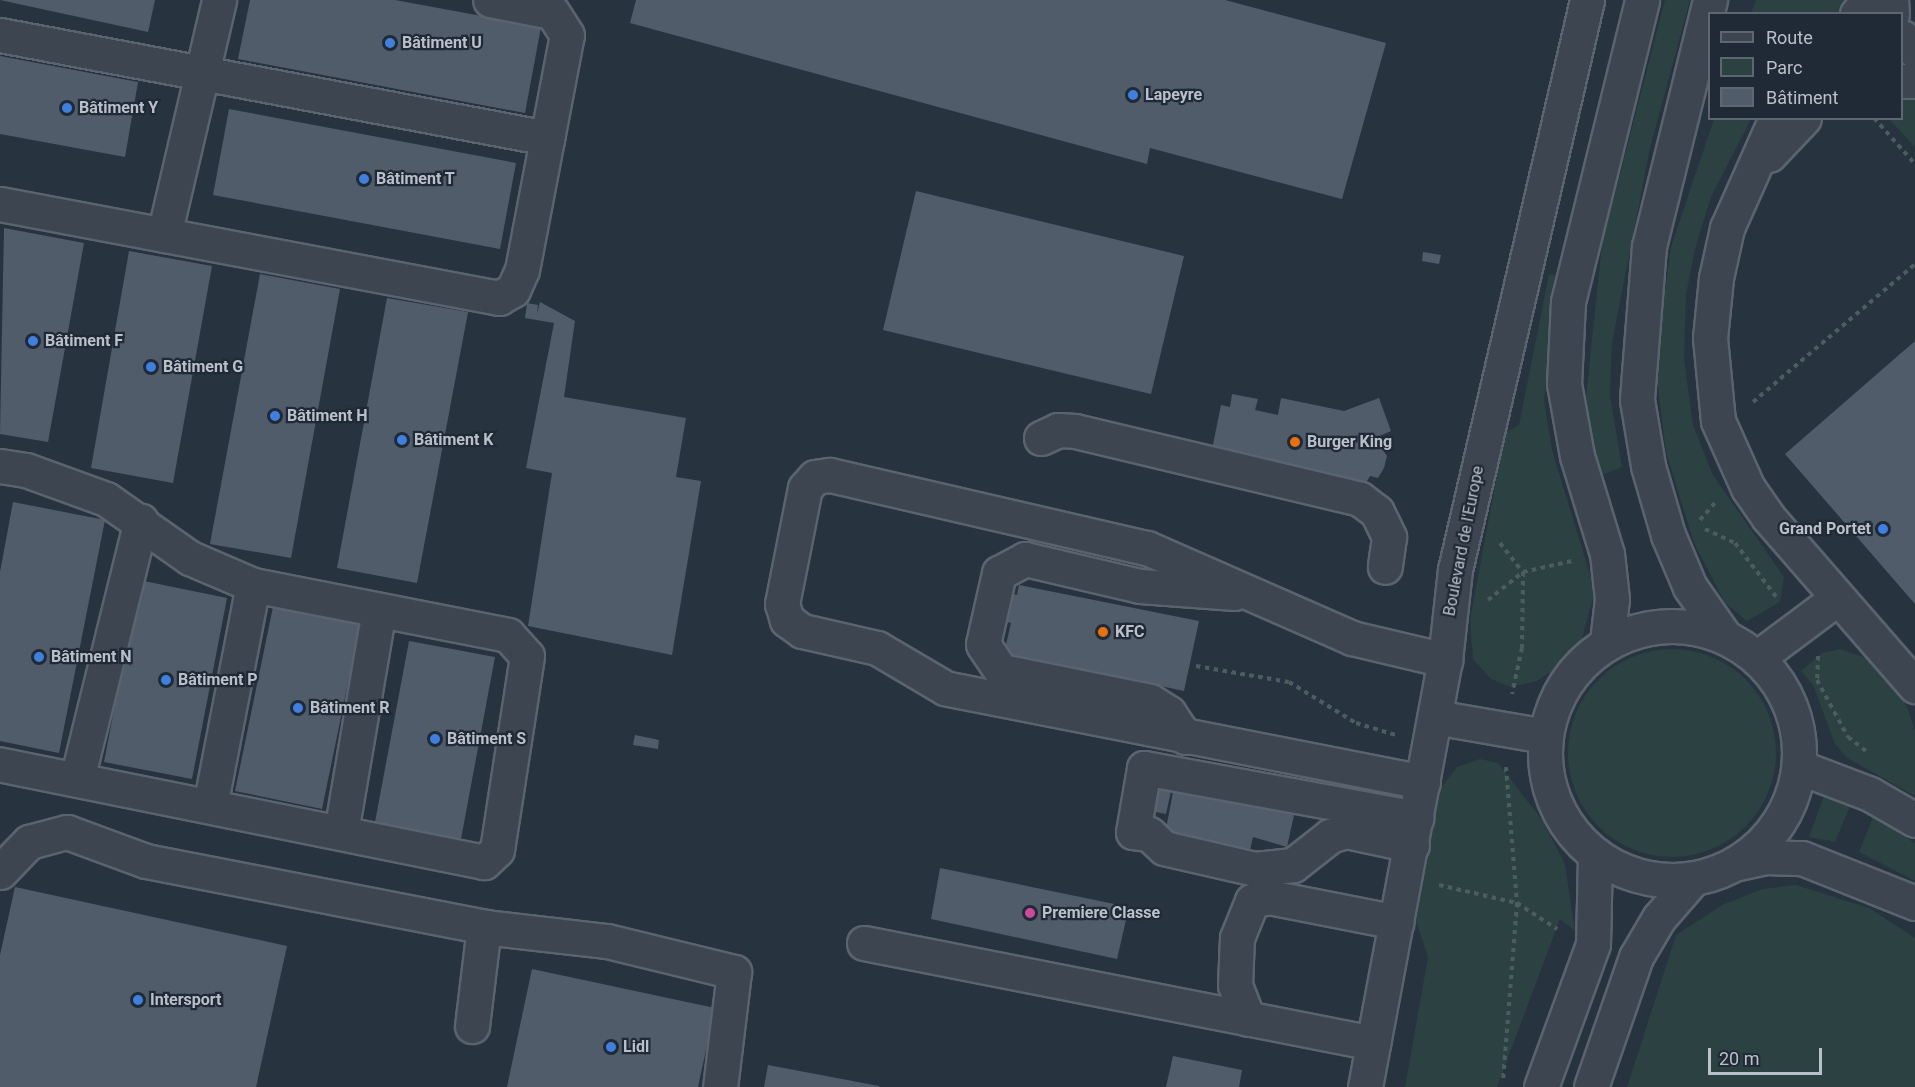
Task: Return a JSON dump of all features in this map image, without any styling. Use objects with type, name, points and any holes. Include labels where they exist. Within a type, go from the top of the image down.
[{"type":"street","points":[[164,235],[200,72],[219,0]]},
{"type":"street","points":[[0,204],[499,298],[513,290],[522,270],[567,34],[552,12],[490,0]]},
{"type":"street","name":"Boulevard de l'Europe","points":[[1365,1087],[1433,730],[1445,660],[1449,608],[1473,492],[1587,0]]},
{"type":"street","points":[[1607,642],[1612,599],[1607,554],[1577,456],[1564,384],[1568,302],[1642,0]]},
{"type":"street","points":[[1710,0],[1682,101],[1649,246],[1637,400],[1648,466],[1668,535],[1690,587],[1725,637]]},
{"type":"street","points":[[1859,12],[1868,0]]},
{"type":"street","points":[[0,35],[547,138]]},
{"type":"street","points":[[1903,38],[1915,51]]},
{"type":"street","points":[[1682,101],[1708,50]]},
{"type":"street","points":[[1775,120],[1727,228],[1710,338],[1712,391],[1732,453],[1762,507],[1836,599],[1915,687]]},
{"type":"street","points":[[1747,182],[1802,120]]},
{"type":"street","points":[[1041,438],[1059,430],[1075,431],[1360,499],[1377,512],[1389,537],[1385,567]]},
{"type":"street","points":[[0,466],[26,470],[106,499],[141,520],[190,558],[253,585],[508,635],[527,656],[497,850],[484,862],[0,764]]},
{"type":"street","points":[[1423,782],[945,688],[877,648],[802,631],[787,620],[782,604],[805,488],[815,477],[830,475],[1147,548],[1197,566],[1249,594],[1352,638],[1445,660]]},
{"type":"street","points":[[77,779],[141,520]]},
{"type":"street","points":[[1185,737],[1169,713],[1150,701],[1001,671],[983,644],[999,573],[1025,559],[1140,586],[1249,594]]},
{"type":"street","points":[[210,806],[253,585]]},
{"type":"street","points":[[1757,658],[1836,599]]},
{"type":"street","points":[[341,832],[379,610]]},
{"type":"street","points":[[1737,864],[1767,839],[1789,805],[1799,767],[1797,727],[1782,689],[1757,658],[1725,637],[1689,626],[1647,627],[1607,642],[1562,687],[1545,736],[1549,787],[1566,825],[1595,856],[1625,873],[1658,881],[1692,880],[1766,856],[1802,858],[1915,903]]},
{"type":"street","points":[[1433,730],[1503,731],[1545,736]]},
{"type":"street","points":[[1799,767],[1870,794],[1915,820]]},
{"type":"street","points":[[1144,768],[1414,832],[1346,831],[1330,836],[1293,865],[1255,869],[1164,848],[1149,834],[1132,832],[1144,768]]},
{"type":"street","points":[[0,872],[29,842],[67,832],[146,861],[484,927],[607,941],[734,972],[720,1087]]},
{"type":"street","points":[[1541,1087],[1593,944],[1595,856]]},
{"type":"street","points":[[1590,1087],[1636,957],[1659,918],[1692,880]]},
{"type":"street","points":[[1248,1019],[1235,985],[1237,938],[1252,901],[1269,897],[1397,922]]},
{"type":"street","points":[[472,1026],[484,927]]},
{"type":"street","points":[[864,943],[1373,1043]]},
{"type":"path","points":[[1876,120],[1915,164]]},
{"type":"path","points":[[1732,453],[1742,411],[1915,264]]},
{"type":"path","points":[[1473,492],[1523,572],[1522,648],[1503,731],[1517,903],[1503,1087]]},
{"type":"path","points":[[1449,608],[1471,613],[1523,572],[1607,554]]},
{"type":"path","points":[[1196,666],[1289,682],[1356,723],[1433,730]]},
{"type":"path","points":[[1405,878],[1517,903],[1567,935],[1593,944]]},
{"type":"green space","points":[[1665,0],[1690,0],[1650,148],[1612,343],[1610,395],[1622,467],[1599,476],[1586,397],[1602,244]]},
{"type":"green space","points":[[1756,0],[1845,0],[1839,12],[1751,12]]},
{"type":"green space","points":[[1903,97],[1915,98],[1915,147],[1890,120],[1903,120]]},
{"type":"green space","points":[[1714,120],[1750,120],[1711,197],[1695,249],[1686,295],[1684,359],[1693,425],[1713,475],[1784,577],[1780,602],[1747,621],[1725,603],[1694,543],[1666,452],[1655,363],[1671,247]]},
{"type":"green space","points":[[1549,274],[1557,275],[1544,400],[1552,450],[1595,591],[1581,642],[1562,664],[1537,681],[1511,687],[1491,679],[1473,659],[1470,619],[1505,433],[1519,425]]},
{"type":"green space","points":[[1672,649],[1692,651],[1712,657],[1746,679],[1768,713],[1774,733],[1776,753],[1774,773],[1768,793],[1746,827],[1712,849],[1692,855],[1672,857],[1652,855],[1632,849],[1598,827],[1576,793],[1570,773],[1568,753],[1570,733],[1576,713],[1598,679],[1632,657],[1652,651]]},
{"type":"green space","points":[[1840,649],[1869,659],[1907,707],[1915,731],[1915,796],[1847,758],[1835,744],[1813,685],[1801,671],[1822,653]]},
{"type":"green space","points":[[1480,759],[1498,763],[1542,820],[1565,864],[1575,931],[1560,919],[1497,1087],[1405,1087],[1428,957],[1414,915],[1439,790],[1457,767]]},
{"type":"green space","points":[[1825,793],[1851,804],[1835,842],[1809,837]]},
{"type":"green space","points":[[1873,817],[1915,843],[1915,881],[1859,852]]},
{"type":"green space","points":[[1796,885],[1869,908],[1915,938],[1915,1087],[1627,1087],[1676,935],[1722,905],[1762,889]]},
{"type":"building","points":[[0,0],[155,0],[148,32]]},
{"type":"building","name":"Bâtiment U","points":[[250,0],[395,0],[541,27],[525,113],[238,59]]},
{"type":"building","name":"Lapeyre","points":[[636,0],[1225,0],[1386,43],[1342,199],[1150,148],[1147,164],[630,23]]},
{"type":"building","name":"Bâtiment Y","points":[[0,56],[138,82],[125,157],[0,134]]},
{"type":"building","name":"Bâtiment T","points":[[229,109],[516,163],[500,249],[213,195]]},
{"type":"building","points":[[916,191],[1184,256],[1151,394],[883,330]]},
{"type":"building","name":"Bâtiment F","points":[[4,228],[84,243],[48,442],[0,434]]},
{"type":"building","name":"Bâtiment G","points":[[129,251],[212,266],[173,483],[91,468]]},
{"type":"building","points":[[1423,252],[1441,255],[1439,264],[1422,261]]},
{"type":"building","name":"Bâtiment H","points":[[260,274],[340,289],[291,558],[210,544]]},
{"type":"building","name":"Bâtiment K","points":[[387,298],[468,312],[417,583],[337,568]]},
{"type":"building","points":[[540,302],[575,321],[564,397],[686,418],[676,477],[701,481],[672,655],[528,626],[552,473],[526,468],[554,323],[525,318],[527,303],[538,305],[537,314]]},
{"type":"building","name":"Grand Portet","points":[[1915,341],[1915,604],[1785,454]]},
{"type":"building","name":"Burger King","points":[[1232,394],[1258,399],[1255,410],[1278,415],[1281,398],[1344,411],[1379,398],[1391,431],[1375,438],[1387,456],[1384,468],[1378,478],[1370,476],[1350,510],[1207,474],[1221,405],[1230,407]]},
{"type":"building","name":"Bâtiment N","points":[[13,502],[105,520],[59,753],[0,741],[0,572]]},
{"type":"building","name":"Bâtiment P","points":[[139,580],[227,598],[192,779],[104,762]]},
{"type":"building","name":"KFC","points":[[1019,585],[1199,621],[1184,691],[1099,673],[1097,682],[1002,662],[1011,623],[997,620],[1003,591],[1017,595]]},
{"type":"building","name":"Bâtiment R","points":[[273,607],[360,625],[322,809],[235,791]]},
{"type":"building","name":"Bâtiment S","points":[[409,641],[495,657],[461,839],[375,822]]},
{"type":"building","points":[[635,735],[659,740],[658,749],[633,745]]},
{"type":"building","points":[[1174,787],[1294,815],[1287,847],[1253,837],[1247,863],[1165,834]]},
{"type":"building","points":[[1156,788],[1171,791],[1166,814],[1150,811]]},
{"type":"building","name":"Premiere Classe","points":[[940,868],[1129,907],[1117,959],[931,919]]},
{"type":"building","name":"Intersport","points":[[15,887],[287,946],[256,1087],[0,1087],[0,955]]},
{"type":"building","name":"Lidl","points":[[532,969],[715,1008],[698,1087],[507,1087]]},
{"type":"building","points":[[1173,1056],[1242,1070],[1239,1087],[1166,1087]]},
{"type":"building","points":[[768,1065],[879,1086],[879,1087],[764,1087]]},
{"type":"place","name":"Bâtiment U","points":[[390,43]]},
{"type":"place","name":"Lapeyre","points":[[1133,95]]},
{"type":"place","name":"Bâtiment Y","points":[[67,108]]},
{"type":"place","name":"Bâtiment T","points":[[364,179]]},
{"type":"place","name":"Bâtiment F","points":[[33,341]]},
{"type":"place","name":"Bâtiment G","points":[[151,367]]},
{"type":"place","name":"Bâtiment H","points":[[275,416]]},
{"type":"place","name":"Bâtiment K","points":[[402,440]]},
{"type":"place","name":"Burger King","points":[[1295,442]]},
{"type":"place","name":"Grand Portet","points":[[1883,529]]},
{"type":"place","name":"KFC","points":[[1103,632]]},
{"type":"place","name":"Bâtiment N","points":[[39,657]]},
{"type":"place","name":"Bâtiment P","points":[[166,680]]},
{"type":"place","name":"Bâtiment R","points":[[298,708]]},
{"type":"place","name":"Bâtiment S","points":[[435,739]]},
{"type":"place","name":"Premiere Classe","points":[[1030,913]]},
{"type":"place","name":"Intersport","points":[[138,1000]]},
{"type":"place","name":"Lidl","points":[[611,1047]]}]
